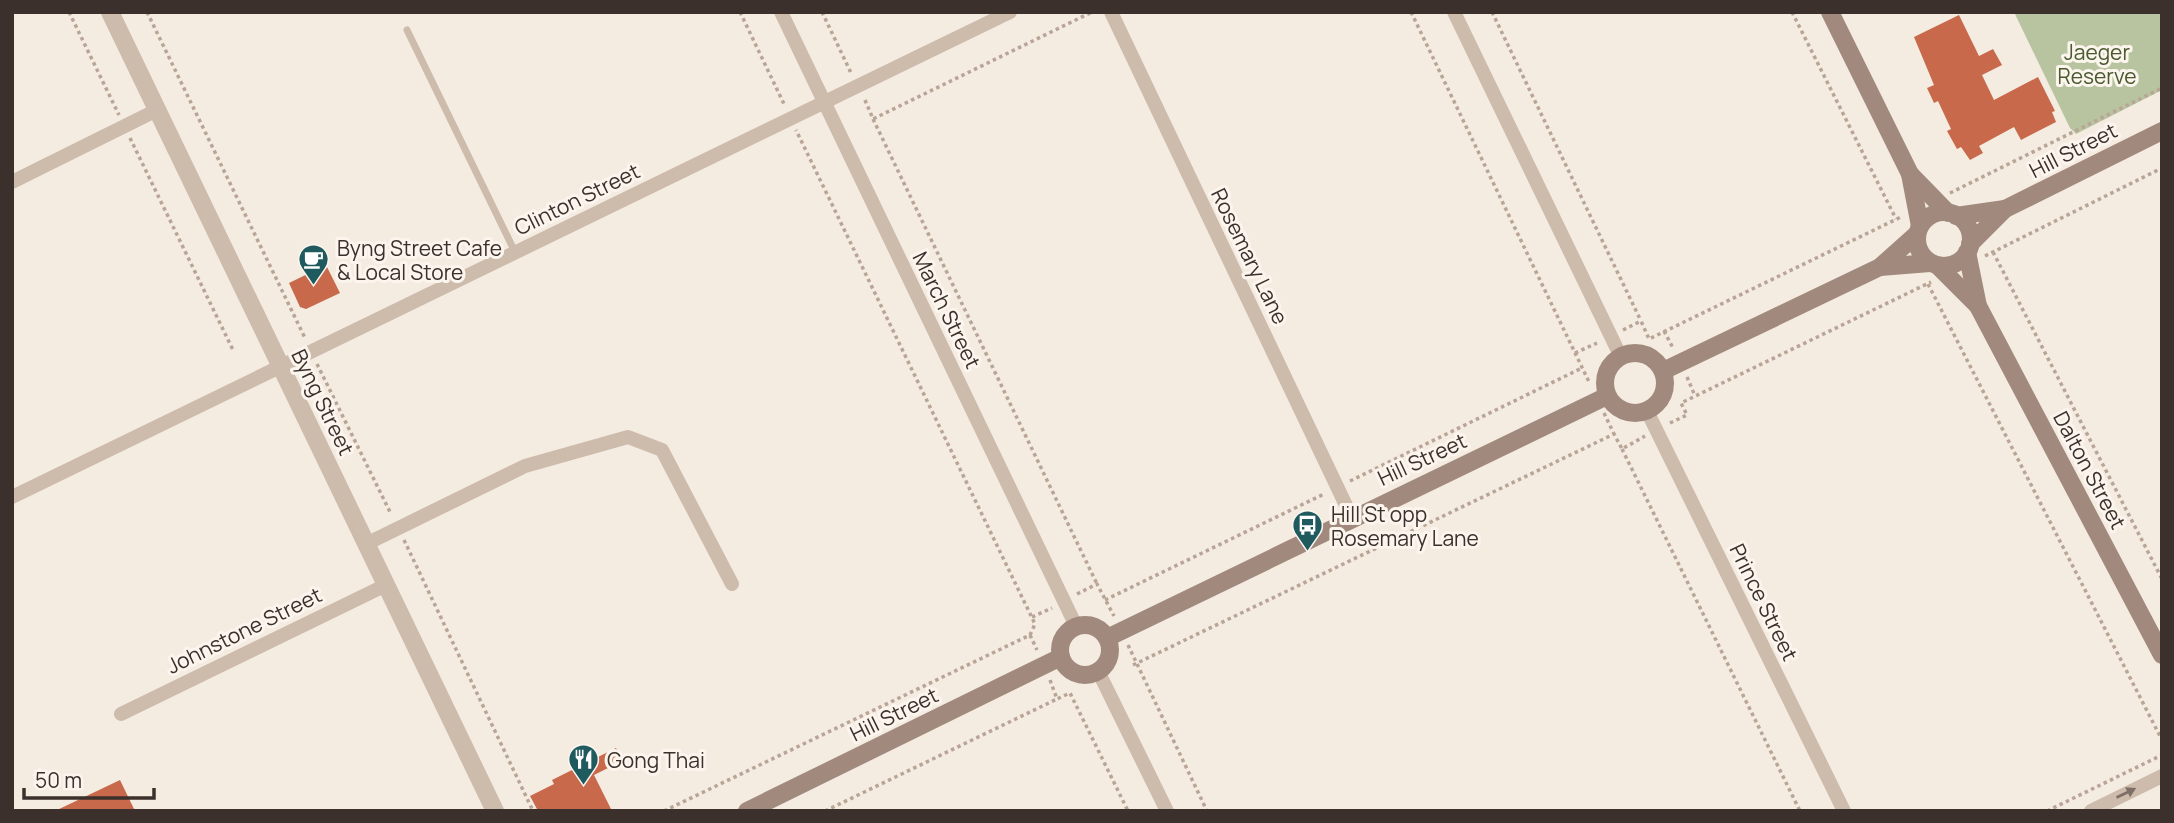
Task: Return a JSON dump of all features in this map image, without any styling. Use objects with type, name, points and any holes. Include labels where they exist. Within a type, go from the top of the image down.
[{"type":"main road","points":[[1830,12],[1910,174],[1918,223],[1918,249],[1934,264]]},
{"type":"main road","name":"Hill Street","points":[[1969,248],[2005,209],[2162,131]]},
{"type":"main road","points":[[1663,371],[1880,267],[1956,264],[1969,248],[1968,228],[1910,174]]},
{"type":"main road","name":"Hill Street","points":[[1946,210],[2005,209]]},
{"type":"main road","points":[[1880,267],[1918,223],[1946,210]]},
{"type":"main road","name":"Dalton Street","points":[[1969,248],[1978,306]]},
{"type":"main road","name":"Dalton Street","points":[[1934,264],[1978,306],[2162,655]]},
{"type":"main road","points":[[1632,352],[1645,354],[1656,360],[1663,371],[1666,382],[1663,394],[1657,404],[1647,411],[1624,411],[1603,398],[1605,373],[1620,355],[1632,352]]},
{"type":"main road","name":"Hill Street","points":[[1115,635],[1603,398]]},
{"type":"main road","points":[[1076,626],[1093,626],[1115,635],[1109,656],[1098,671],[1081,674],[1065,665],[1061,657],[1062,639],[1076,626]]},
{"type":"main road","name":"Hill Street","points":[[747,811],[1061,657]]},
{"type":"street","name":"Byng Street","points":[[110,12],[495,811]]},
{"type":"street","name":"March Street","points":[[781,12],[1076,626]]},
{"type":"street","name":"Clinton Street","points":[[12,497],[1010,12]]},
{"type":"street","name":"Rosemary Lane","points":[[1111,12],[1352,518]]},
{"type":"street","points":[[1454,12],[1620,355]]},
{"type":"street","points":[[12,182],[157,110]]},
{"type":"street","name":"Prince Street","points":[[1647,411],[1844,811]]},
{"type":"street","points":[[366,544],[525,466],[628,437],[662,450],[732,584]]},
{"type":"street","name":"Johnstone Street","points":[[121,714],[386,585]]},
{"type":"street","points":[[1098,671],[1167,811]]},
{"type":"street","points":[[2091,811],[2162,776]]},
{"type":"lane","points":[[407,30],[516,253]]},
{"type":"path","points":[[69,12],[233,350]]},
{"type":"path","points":[[147,12],[533,811]]},
{"type":"path","points":[[664,811],[1030,635],[1035,624],[740,12]]},
{"type":"path","points":[[822,12],[1097,584],[1115,635],[1207,811]]},
{"type":"path","points":[[873,119],[1092,12]]},
{"type":"path","points":[[1411,12],[1603,398],[1614,434]]},
{"type":"path","points":[[1492,12],[1641,321]]},
{"type":"path","points":[[1792,12],[1896,219]]},
{"type":"path","points":[[1946,210],[2162,88]]},
{"type":"path","points":[[1650,339],[1896,219],[1918,223]]},
{"type":"path","points":[[1993,252],[2162,579]]},
{"type":"path","points":[[1927,284],[2162,740]]},
{"type":"path","points":[[1622,449],[1800,811]]},
{"type":"path","points":[[1032,617],[1097,584]]},
{"type":"path","points":[[1030,635],[1057,699]]},
{"type":"path","points":[[825,811],[1070,693],[1128,811]]},
{"type":"path","points":[[2047,811],[2162,755]]},
{"type":"green space","name":"Jaeger Reserve","points":[[2014,12],[2162,12],[2162,90],[2076,134],[2070,128]]},
{"type":"building","points":[[1959,15],[1979,56],[1993,49],[2002,65],[1982,75],[1994,100],[2038,77],[2055,111],[2052,112],[2056,122],[2021,140],[2014,127],[1979,146],[1983,153],[1970,160],[1961,147],[1957,149],[1947,131],[1951,129],[1938,101],[1934,103],[1927,88],[1934,85],[1914,37]]},
{"type":"building","points":[[326,265],[340,293],[306,309],[300,307],[289,283]]},
{"type":"building","points":[[616,748],[622,761],[594,775],[612,811],[538,811],[530,796],[554,784],[552,780]]},
{"type":"building","points":[[120,780],[135,811],[55,811]]},
{"type":"place","name":"Byng Street Cafe & Local Store","points":[[314,287]]},
{"type":"place","name":"Hill St opp Rosemary Lane","points":[[1308,553]]},
{"type":"place","name":"Gong Thai","points":[[584,787]]}]
